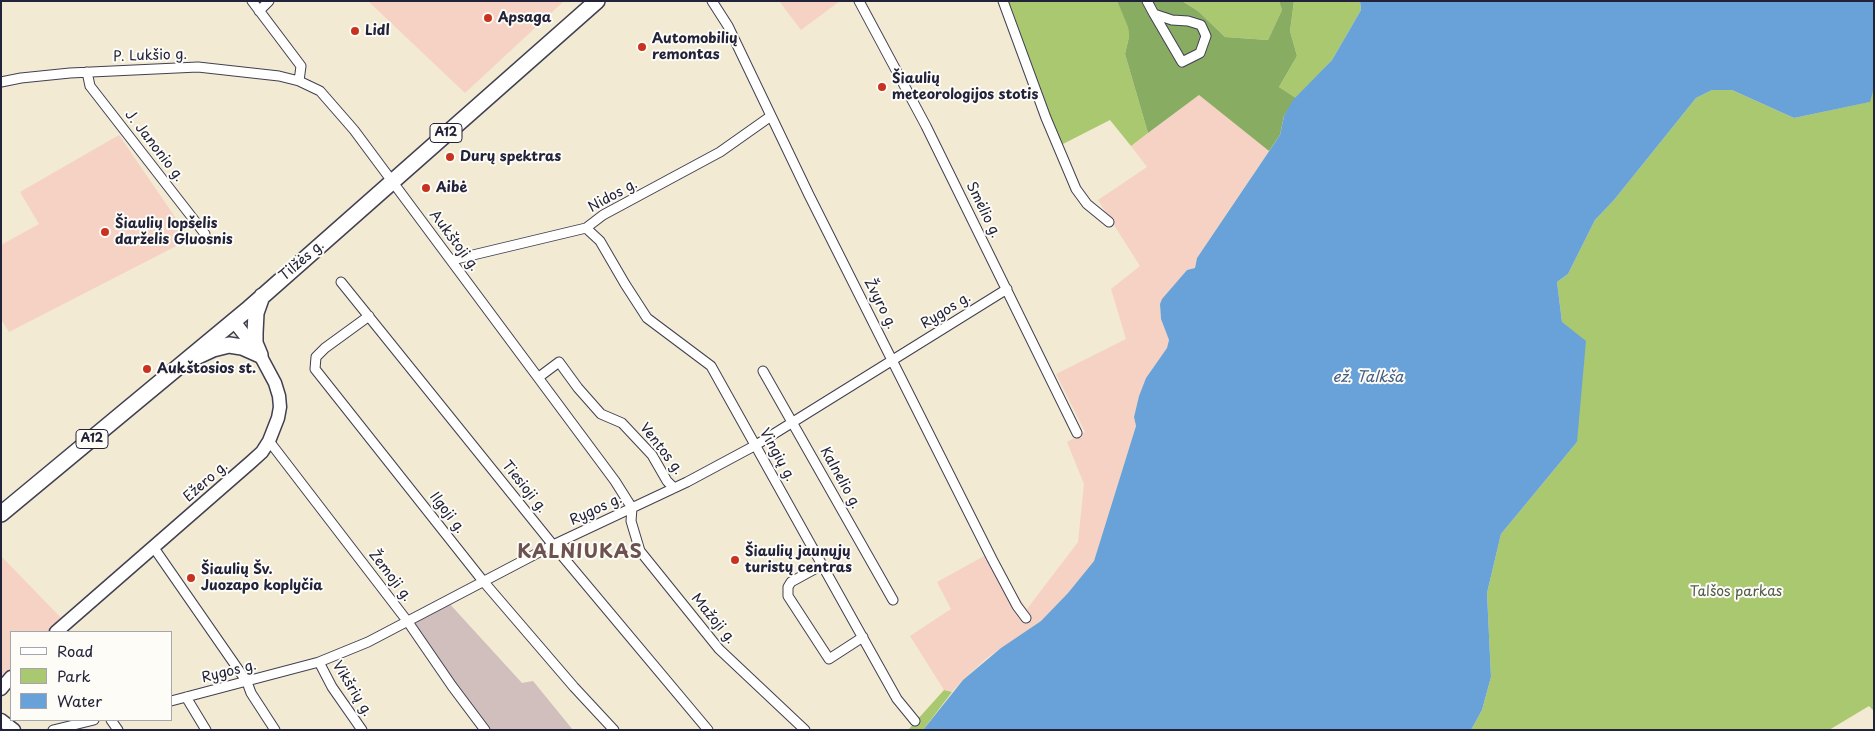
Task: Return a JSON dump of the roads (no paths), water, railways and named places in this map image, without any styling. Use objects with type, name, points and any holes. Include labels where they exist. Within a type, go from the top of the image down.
[{"type":"highway","name":"Tilžės g.","points":[[1,514],[263,295],[597,1]]},
{"type":"highway","points":[[260,355],[255,343],[255,333],[256,313],[263,295]]},
{"type":"highway","points":[[181,364],[214,349],[229,345],[242,347],[260,355]]},
{"type":"main road","name":"Ežero g.","points":[[57,631],[251,462],[269,442],[278,418],[280,408],[279,396],[275,383],[260,355],[233,320]]},
{"type":"main road","points":[[1,689],[10,678]]},
{"type":"main road","points":[[1,720],[14,730]]},
{"type":"street","points":[[252,1],[301,66],[299,81]]},
{"type":"street","points":[[259,10],[270,1]]},
{"type":"street","name":"Žvyro g.","points":[[712,1],[728,26],[992,559],[1017,606],[1026,618]]},
{"type":"street","name":"Smėlio g.","points":[[859,1],[926,126],[1077,433]]},
{"type":"street","points":[[1003,1],[1046,118],[1076,189],[1088,204],[1109,222]]},
{"type":"street","points":[[1147,1],[1154,14],[1182,62],[1200,53],[1206,36],[1201,25],[1188,21],[1172,20],[1154,14]]},
{"type":"street","name":"P. Lukšio g.","points":[[1,82],[34,76],[198,67],[253,72],[299,81]]},
{"type":"street","name":"J. Janonio g.","points":[[87,72],[90,86],[205,234]]},
{"type":"street","name":"Aukštoji g.","points":[[299,81],[320,92],[354,130],[615,480],[632,508]]},
{"type":"street","name":"Nidos g.","points":[[452,260],[586,228],[603,215],[720,152],[771,116]]},
{"type":"street","name":"Vingių g.","points":[[586,228],[600,241],[647,318],[711,366],[898,699],[915,721]]},
{"type":"street","name":"Tiesioji g.","points":[[341,282],[553,545],[708,730]]},
{"type":"street","name":"Rygos g.","points":[[172,701],[320,662],[368,642],[553,545],[674,488],[756,445],[1007,289]]},
{"type":"street","name":"Ilgoji g.","points":[[369,316],[325,348],[316,357],[315,368],[483,581],[574,687],[614,730]]},
{"type":"street","name":"Ventos g.","points":[[539,377],[559,362],[578,388],[601,414],[622,423],[652,456],[667,481],[674,488]]},
{"type":"street","name":"Kalnelio g.","points":[[763,371],[893,600]]},
{"type":"street","name":"Žemoji g.","points":[[269,442],[408,622],[485,730]]},
{"type":"street","name":"Mažoji g.","points":[[632,508],[631,521],[640,551],[719,649],[805,730]]},
{"type":"street","points":[[154,548],[247,682],[250,693],[276,730]]},
{"type":"street","points":[[822,565],[791,582],[788,588],[788,596],[829,659],[863,637]]},
{"type":"street","name":"Vikšrių g.","points":[[320,662],[332,687],[362,730]]},
{"type":"street","points":[[186,697],[206,730]]},
{"type":"street","points":[[53,730],[90,721]]},
{"type":"water","name":"ež. Talkša","points":[[1360,1],[1874,1],[1874,88],[1870,102],[1794,118],[1732,90],[1712,90],[1696,98],[1614,200],[1595,220],[1568,274],[1557,282],[1562,322],[1586,341],[1577,442],[1501,534],[1487,593],[1491,677],[1482,710],[1471,730],[923,730],[963,680],[1001,648],[1041,621],[1068,593],[1094,561],[1136,426],[1134,417],[1139,396],[1146,378],[1167,348],[1169,340],[1161,319],[1160,304],[1162,299],[1187,270],[1195,268],[1197,258],[1280,135],[1284,116],[1293,100],[1332,60],[1361,10]]},
{"type":"place","name":"Apsaga","points":[[488,18]]},
{"type":"place","name":"Lidl","points":[[355,31]]},
{"type":"place","name":"Automobilių remontas","points":[[642,47]]},
{"type":"place","name":"Šiaulių meteorologijos stotis","points":[[882,87]]},
{"type":"place","name":"Durų spektras","points":[[450,157]]},
{"type":"place","name":"Aibė","points":[[426,188]]},
{"type":"place","name":"Šiaulių lopšelis darželis Gluosnis","points":[[105,232]]},
{"type":"place","name":"Aukštosios st.","points":[[147,369]]},
{"type":"place","name":"Šiaulių jaunųjų turistų centras","points":[[735,560]]},
{"type":"place","name":"Šiaulių Šv. Juozapo koplyčia","points":[[191,578]]},
{"type":"district","name":"KALNIUKAS","points":[[580,553]]},
{"type":"park label","name":"Talšos parkas","points":[[1736,592]]}]
